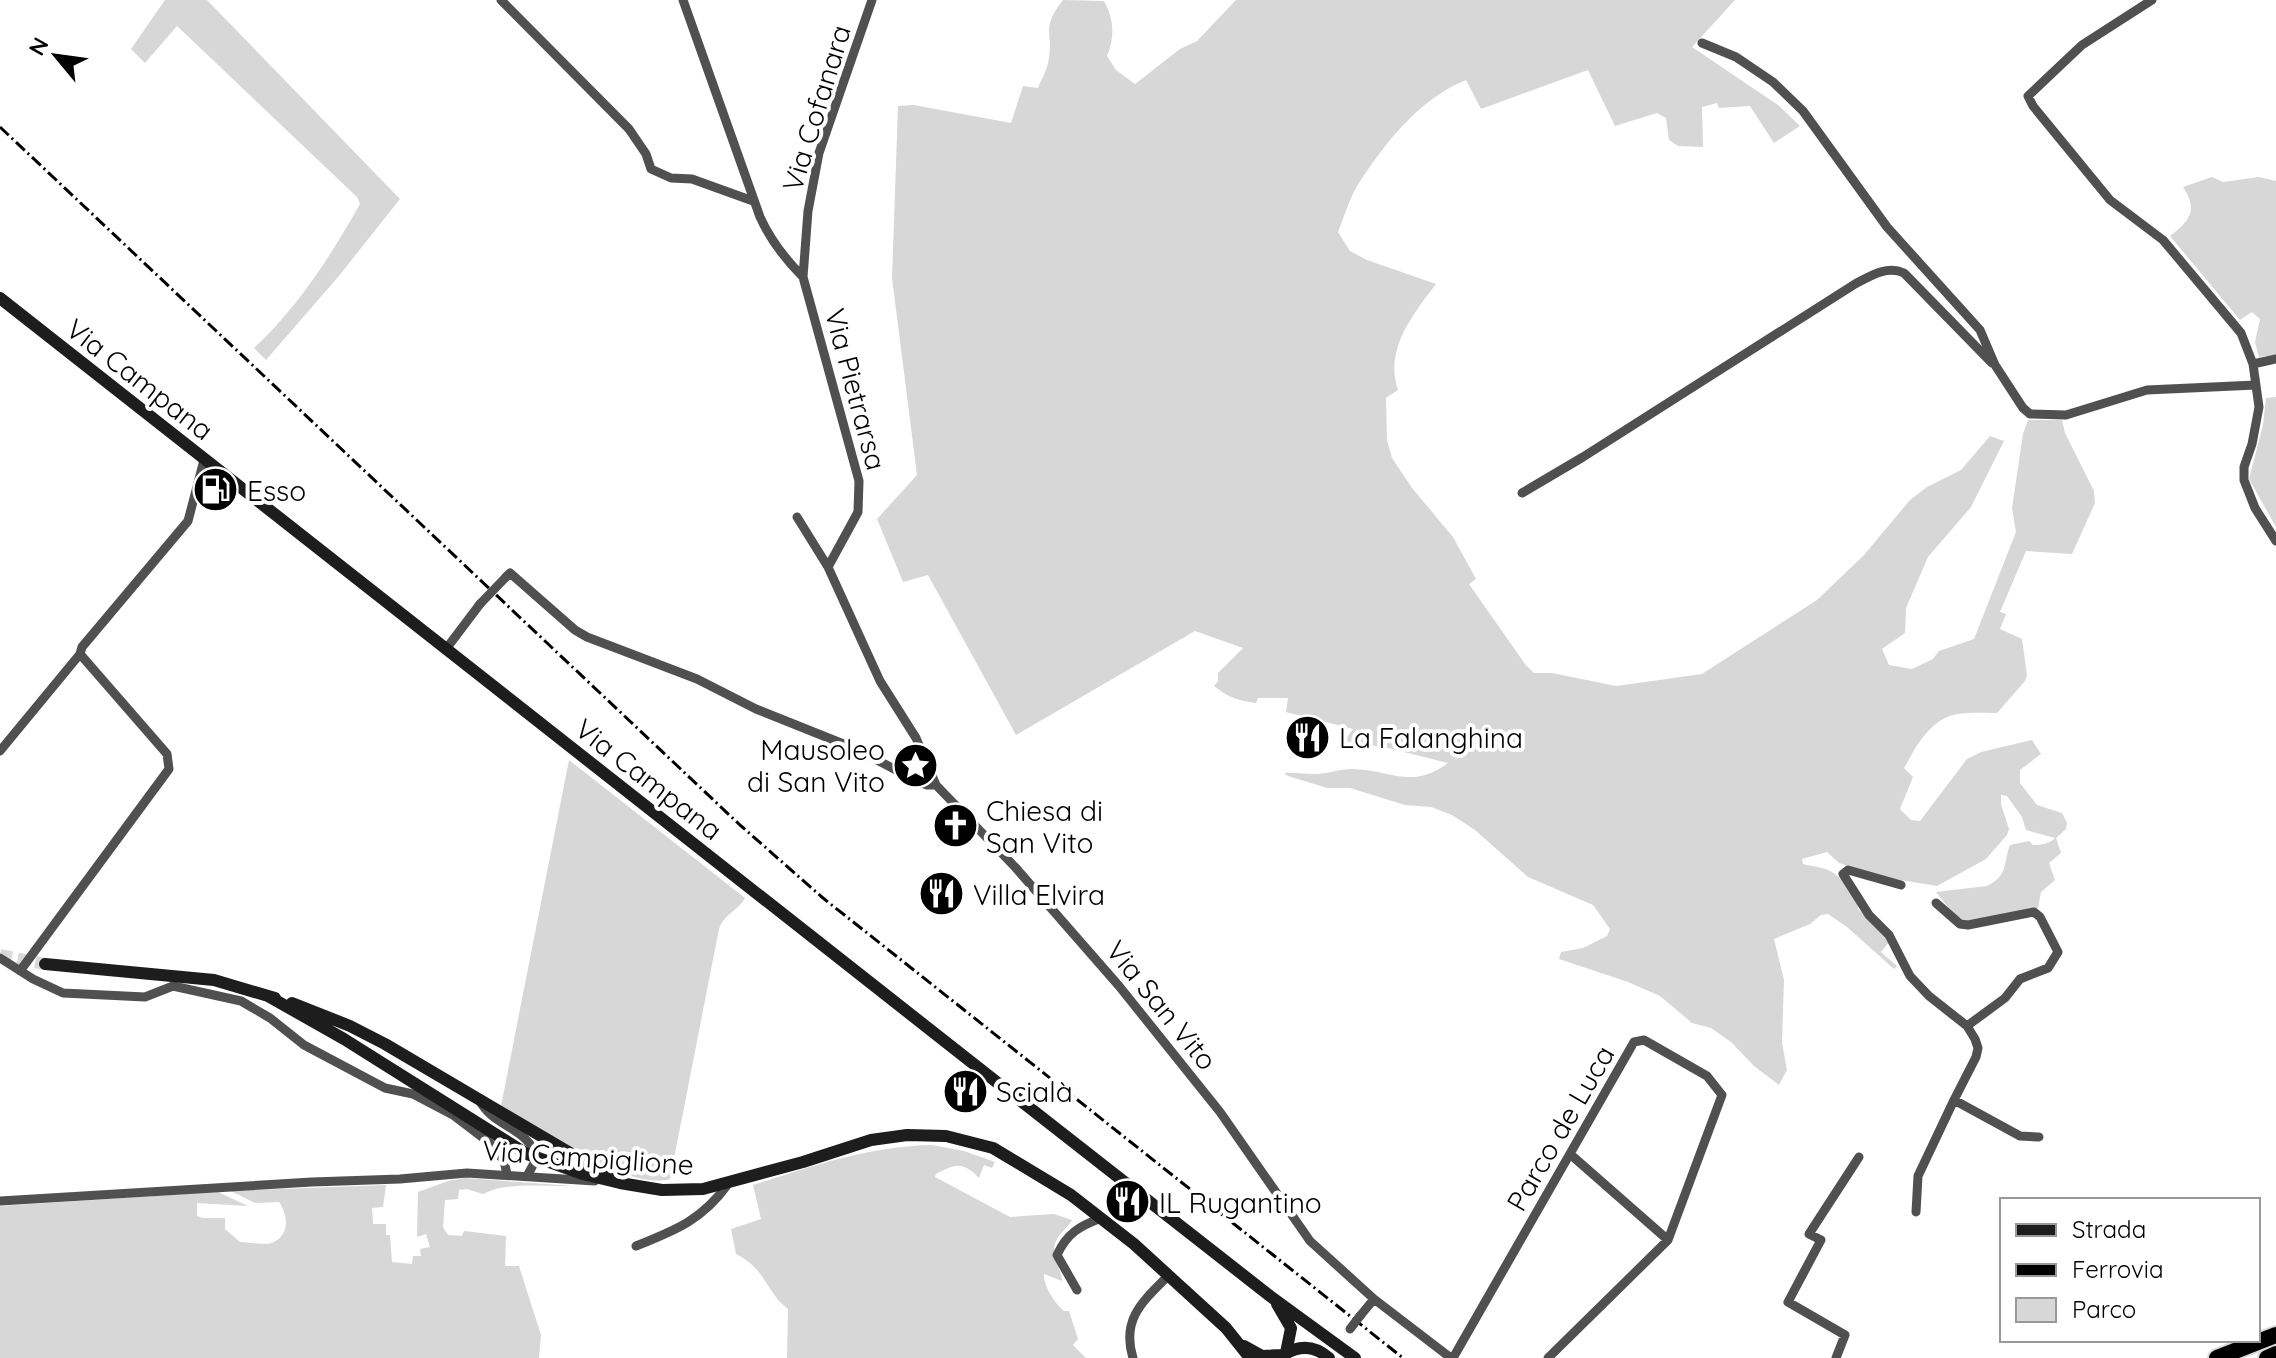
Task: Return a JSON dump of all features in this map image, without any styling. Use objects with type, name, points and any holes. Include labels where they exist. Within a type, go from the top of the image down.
[{"type":"highway","points":[[2217,1358],[2258,1342]]},
{"type":"highway","points":[[2267,1358],[2276,1354]]},
{"type":"main road","name":"Via Campana","points":[[0,298],[1270,1296],[1355,1358]]},
{"type":"main road","points":[[45,964],[214,980],[289,1001],[350,1026],[620,1183]]},
{"type":"main road","points":[[268,996],[344,1039],[482,1128],[537,1158],[620,1183]]},
{"type":"main road","name":"Via Campiglione","points":[[620,1183],[662,1190],[703,1189],[871,1140],[907,1135],[946,1136],[993,1148],[1047,1180],[1101,1218],[1169,1275],[1240,1343],[1250,1358]]},
{"type":"main road","name":"Via Campana","points":[[1270,1296],[1289,1321],[1290,1335],[1282,1355]]},
{"type":"main road","points":[[1307,1321],[1329,1357]]},
{"type":"main road","name":"Via Campiglione","points":[[1240,1343],[1262,1356],[1282,1355],[1302,1347],[1329,1357]]},
{"type":"street","points":[[501,0],[629,129],[646,154],[651,169],[671,178],[692,179],[753,201]]},
{"type":"street","name":"Via Pietrarsa","points":[[683,0],[753,201],[769,236],[784,258],[803,277],[859,481],[858,512],[828,567]]},
{"type":"street","name":"Via Cofanara","points":[[803,277],[808,211],[819,153],[872,0]]},
{"type":"street","points":[[2152,0],[2082,45],[2028,96],[2110,200],[2177,254],[2241,333],[2253,364],[2259,407],[2244,467],[2244,480],[2255,508],[2276,541]]},
{"type":"street","points":[[1702,43],[1736,57],[1761,74],[1803,111],[1887,227],[1980,330],[1995,365],[2030,414],[2066,415],[2147,390],[2256,385]]},
{"type":"street","points":[[1522,493],[1855,284],[1881,272],[1894,270],[1904,273],[1995,365]]},
{"type":"street","points":[[2253,364],[2276,359]]},
{"type":"street","points":[[0,751],[188,521],[204,460]]},
{"type":"street","points":[[797,517],[828,567],[880,681],[916,738],[936,785]]},
{"type":"street","name":"Via San Vito","points":[[446,649],[480,604],[508,575],[587,637],[697,679],[766,714],[856,749],[917,781],[936,785],[1015,867],[1119,986],[1220,1112],[1310,1241],[1374,1299],[1452,1358]]},
{"type":"street","points":[[20,971],[169,769],[167,754],[80,654]]},
{"type":"street","points":[[1901,885],[1848,870],[1843,874],[1869,915],[1889,935],[1910,976],[1929,996],[1967,1026],[1978,1048],[1918,1176],[1916,1212]]},
{"type":"street","points":[[1936,903],[1960,924],[1968,925],[2034,912],[2040,917],[2058,952],[2048,968],[2020,979],[2005,998],[1967,1026]]},
{"type":"street","points":[[0,958],[63,993],[145,997],[173,986],[241,1001],[270,1018],[304,1045],[385,1088],[413,1094],[453,1115],[491,1144],[504,1161],[507,1174]]},
{"type":"street","name":"Parco de Luca","points":[[1452,1358],[1634,1042],[1644,1040],[1707,1076],[1722,1095],[1668,1240],[1548,1358]]},
{"type":"street","points":[[479,1099],[488,1114],[524,1136],[534,1148],[537,1158],[527,1176]]},
{"type":"street","points":[[1954,1100],[2020,1136],[2039,1137]]},
{"type":"street","points":[[1570,1154],[1668,1240]]},
{"type":"street","points":[[1836,1358],[1845,1335],[1788,1302],[1821,1240],[1809,1234],[1859,1157]]},
{"type":"street","name":"Via Campiglione","points":[[0,1201],[467,1173],[620,1183]]},
{"type":"street","points":[[636,1246],[693,1220],[707,1210],[728,1184]]},
{"type":"street","points":[[1077,1290],[1057,1255],[1061,1245],[1079,1226],[1101,1218]]},
{"type":"street","points":[[1133,1358],[1129,1345],[1131,1321],[1141,1304],[1169,1275]]},
{"type":"street","points":[[1338,1344],[1374,1299]]},
{"type":"green space","points":[[165,0],[207,0],[400,199],[266,360],[254,348],[285,316],[312,280],[360,204],[357,197],[177,26],[145,63],[131,49]]},
{"type":"green space","points":[[1063,0],[1104,1],[1112,28],[1107,56],[1116,70],[1135,84],[1180,49],[1197,41],[1236,0],[1735,0],[1692,47],[1778,105],[1800,126],[1774,143],[1750,106],[1719,108],[1717,103],[1702,107],[1703,147],[1678,146],[1669,140],[1666,118],[1657,113],[1615,126],[1588,70],[1481,109],[1466,80],[1449,88],[1418,111],[1379,154],[1354,191],[1338,232],[1350,251],[1436,284],[1410,320],[1398,347],[1395,375],[1398,390],[1386,398],[1387,440],[1392,458],[1412,488],[1453,537],[1476,579],[1469,584],[1525,664],[1534,673],[1552,673],[1616,686],[1702,674],[1817,600],[1864,555],[1910,500],[1927,487],[1961,470],[1990,436],[2004,441],[1971,507],[1928,557],[1906,608],[1905,633],[1882,649],[1889,665],[1912,669],[1933,659],[1939,651],[1974,639],[2016,532],[2012,508],[2023,434],[2028,420],[2062,420],[2065,433],[2094,491],[2095,503],[2072,554],[2026,551],[2000,612],[2006,614],[2000,629],[2022,639],[2027,675],[2025,681],[1997,713],[1954,715],[1929,730],[1904,768],[1913,777],[1900,809],[1911,820],[1920,821],[1967,759],[1981,752],[2032,740],[2041,754],[2020,770],[2020,783],[2037,805],[2062,813],[2067,823],[2066,829],[2056,838],[2061,853],[2049,863],[2055,880],[2041,892],[2038,908],[1973,922],[1956,915],[1936,892],[1987,886],[2002,873],[2010,845],[2029,841],[2033,845],[2042,844],[2055,838],[2026,830],[2022,817],[2007,796],[2001,795],[2009,829],[2007,835],[1986,859],[1937,886],[1882,877],[1839,863],[1827,852],[1802,859],[1803,864],[1828,870],[1844,882],[1859,904],[1858,909],[1885,934],[1889,942],[1881,952],[1897,966],[1894,969],[1828,914],[1774,939],[1784,980],[1782,1043],[1787,1070],[1779,1085],[1754,1066],[1731,1042],[1711,1028],[1692,1023],[1660,996],[1559,959],[1561,952],[1583,948],[1607,936],[1610,929],[1593,905],[1528,877],[1475,830],[1452,815],[1350,788],[1327,788],[1284,773],[1320,774],[1352,769],[1412,777],[1435,771],[1448,763],[1344,741],[1353,729],[1286,712],[1288,698],[1258,698],[1256,703],[1224,693],[1214,686],[1218,673],[1243,648],[1195,631],[1016,735],[928,575],[903,582],[877,519],[917,475],[892,278],[898,106],[914,105],[1011,123],[1023,86],[1038,88],[1045,73],[1050,53],[1050,25]]},
{"type":"green space","points":[[2212,177],[2223,182],[2259,177],[2276,181],[2276,355],[2259,357],[2255,342],[2260,319],[2252,312],[2240,320],[2170,236],[2190,215],[2188,195],[2183,187]]},
{"type":"green space","points":[[2276,397],[2276,527],[2249,479],[2263,425],[2266,398]]},
{"type":"green space","points":[[569,760],[745,898],[719,929],[670,1179],[630,1176],[607,1167],[583,1156],[501,1106]]},
{"type":"green space","points":[[932,1145],[964,1151],[995,1162],[992,1168],[984,1165],[979,1178],[959,1166],[935,1177],[1010,1217],[1054,1214],[1072,1220],[1054,1246],[1062,1281],[1044,1274],[1044,1278],[1057,1304],[1064,1311],[1069,1311],[1078,1339],[1073,1345],[1086,1358],[787,1358],[788,1309],[754,1267],[736,1254],[731,1229],[761,1219],[753,1185],[863,1153]]},
{"type":"green space","points":[[465,1178],[573,1186],[503,1187],[483,1194],[467,1189],[459,1190],[458,1199],[445,1200],[443,1227],[448,1235],[462,1236],[464,1231],[506,1236],[505,1266],[519,1266],[541,1335],[539,1358],[0,1358],[0,1206],[218,1192],[248,1206],[197,1203],[197,1216],[225,1218],[225,1229],[240,1242],[267,1244],[279,1239],[285,1229],[286,1218],[279,1202],[255,1203],[231,1191],[386,1185],[383,1207],[372,1208],[373,1224],[386,1224],[392,1262],[412,1264],[413,1256],[421,1256],[420,1249],[430,1247],[426,1234],[417,1237],[418,1192]]},
{"type":"tunnel","points":[[0,955],[45,964]]},
{"type":"railway","points":[[0,127],[740,825],[823,898],[1403,1358]]},
{"type":"place","name":"Esso","points":[[216,490]]},
{"type":"place","name":"La Falanghina","points":[[1308,737]]},
{"type":"place","name":"Mausoleo di San Vito","points":[[916,765]]},
{"type":"place","name":"Chiesa di San Vito","points":[[955,826]]},
{"type":"place","name":"Villa Elvira","points":[[942,894]]},
{"type":"place","name":"Scialà","points":[[965,1091]]},
{"type":"place","name":"IL Rugantino","points":[[1128,1202]]}]
